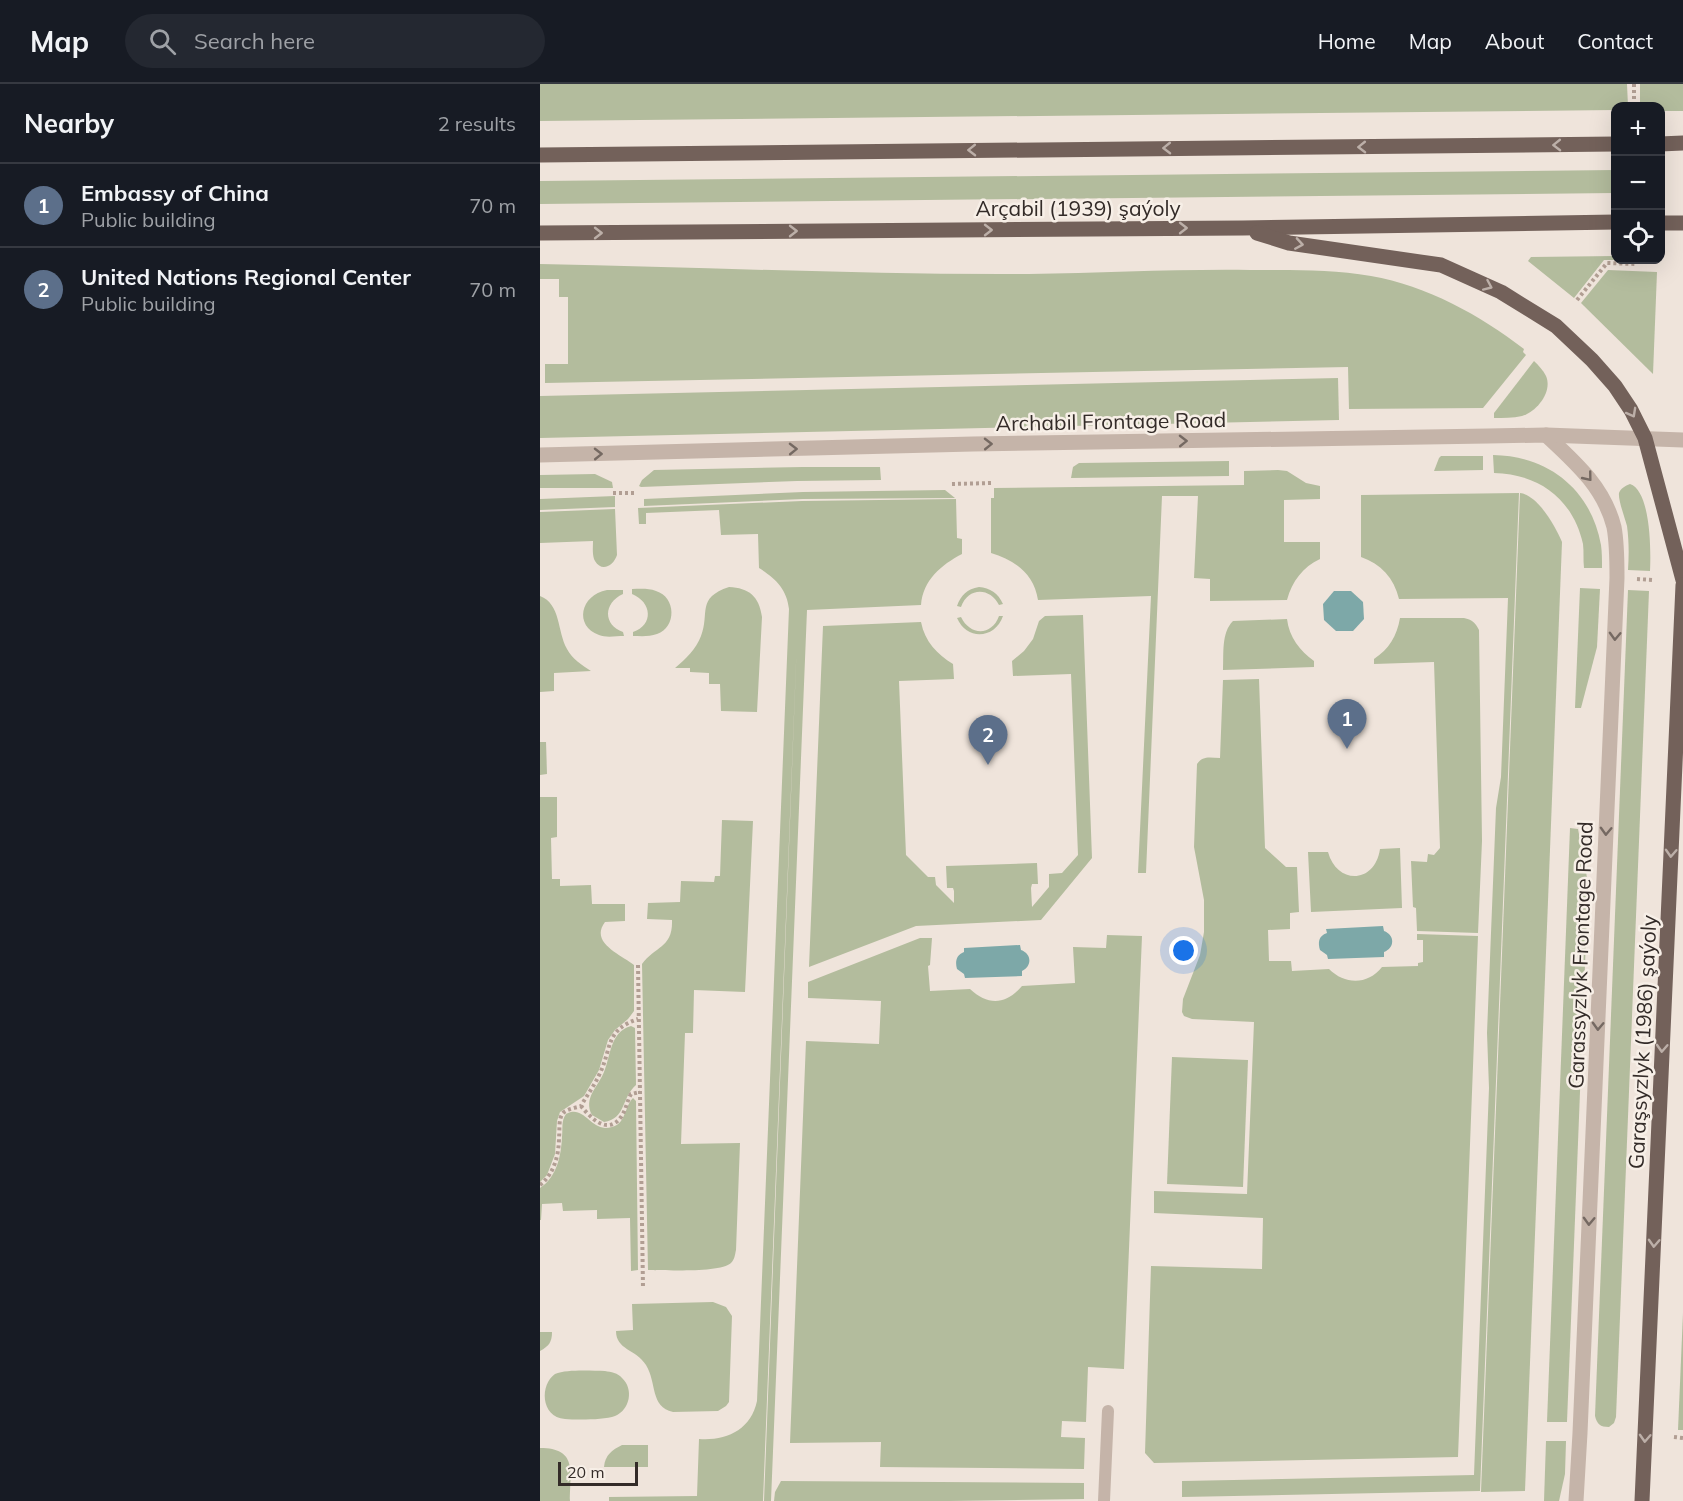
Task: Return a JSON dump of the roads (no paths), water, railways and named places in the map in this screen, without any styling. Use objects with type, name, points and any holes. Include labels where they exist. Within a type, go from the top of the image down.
[{"type":"main road","points":[[1665,144],[1683,143]]},
{"type":"main road","points":[[540,155],[1611,144]]},
{"type":"main road","name":"Arçabil (1939) şaýoly","points":[[540,233],[1243,228],[1611,222]]},
{"type":"main road","points":[[1665,223],[1683,224]]},
{"type":"main road","points":[[1243,228],[1289,243],[1441,266],[1501,292],[1556,326],[1592,360],[1615,386],[1646,438],[1683,580]]},
{"type":"main road","name":"Garaşsyzlyk (1986) şaýoly","points":[[1642,1501],[1683,585]]},
{"type":"street","name":"Archabil Frontage Road","points":[[540,455],[974,444],[1546,435],[1683,440]]},
{"type":"street","name":"Garassyzlyk Frontage Road","points":[[1546,435],[1584,471],[1608,507],[1614,529],[1617,578],[1576,1501]]},
{"type":"lane","points":[[1104,1501],[1108,1411]]},
{"type":"water","points":[[1334,591],[1351,591],[1363,602],[1364,619],[1353,631],[1336,631],[1324,620],[1323,604]]},
{"type":"water","points":[[1383,926],[1384,931],[1392,938],[1392,945],[1384,952],[1384,957],[1328,959],[1327,955],[1320,950],[1319,940],[1327,933],[1326,929]]},
{"type":"water","points":[[1020,945],[1021,950],[1029,957],[1028,966],[1022,971],[1022,976],[965,978],[964,974],[957,969],[957,959],[964,952],[964,948]]},
{"type":"place","name":"Embassy of China","points":[[1347,749]]},
{"type":"place","name":"United Nations Regional Center","points":[[988,765]]}]
